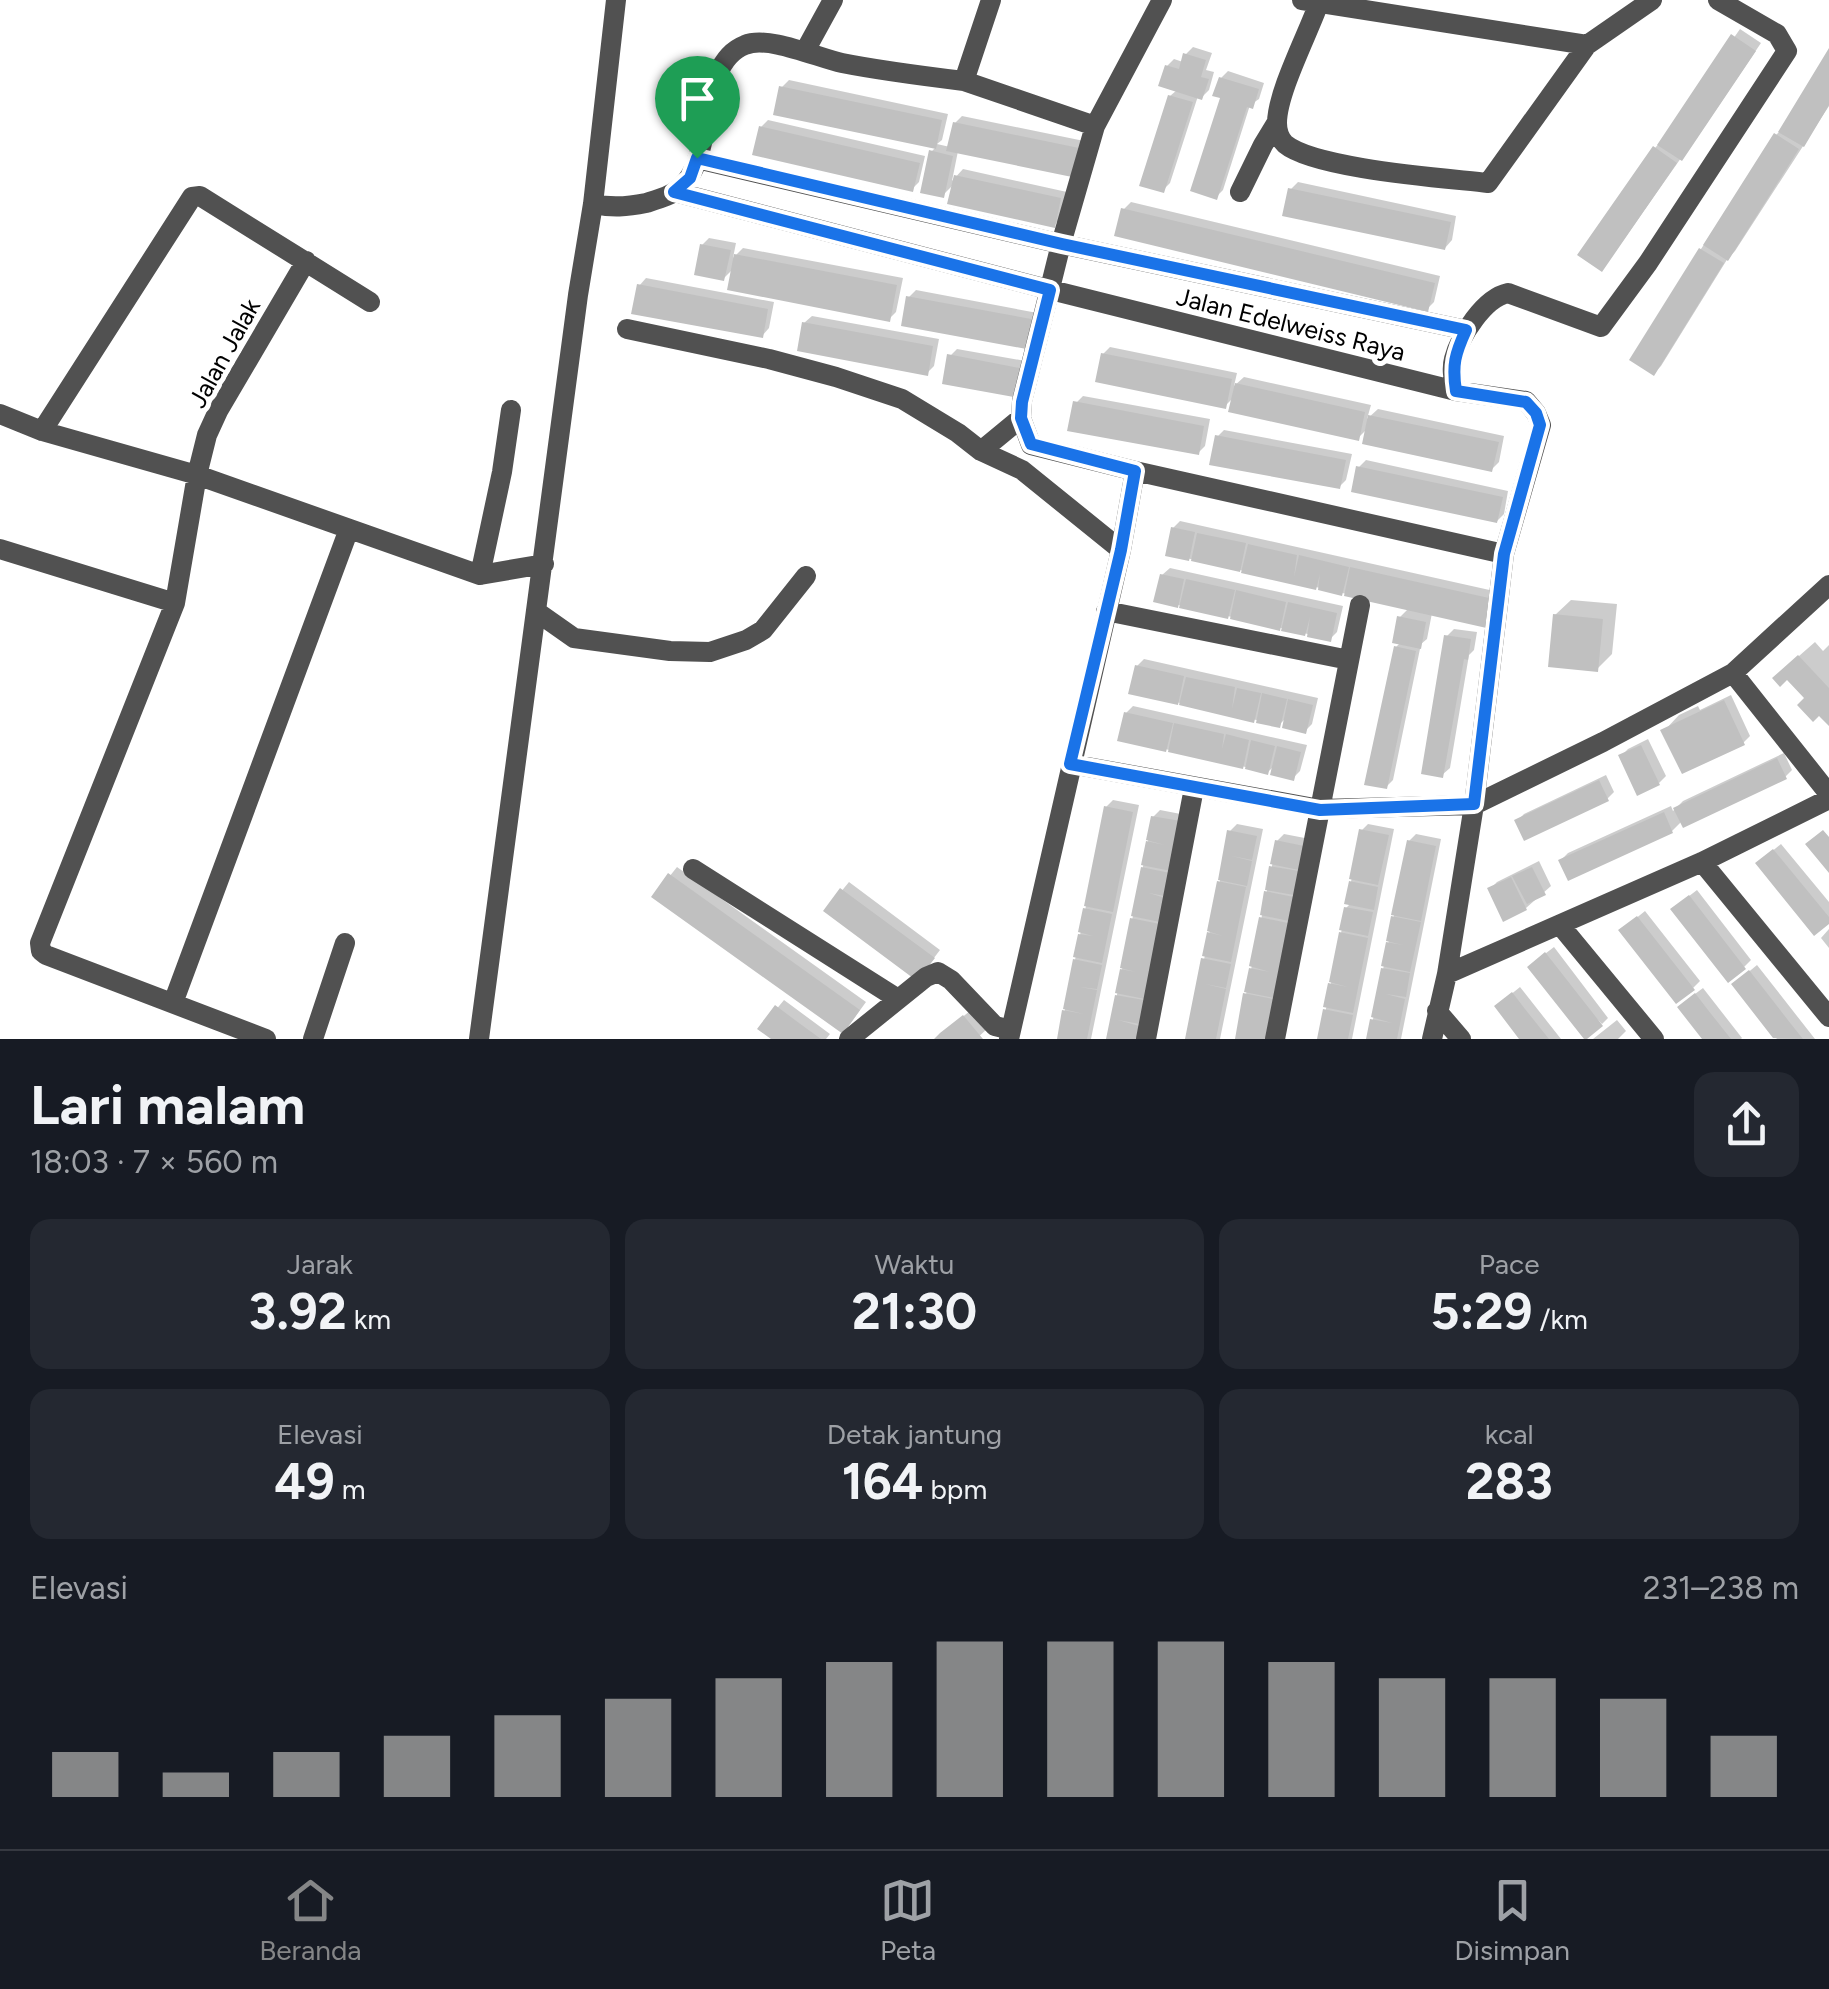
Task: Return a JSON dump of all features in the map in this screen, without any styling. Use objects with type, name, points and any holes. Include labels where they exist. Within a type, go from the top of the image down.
[{"type":"street","points":[[479,1039],[593,204],[616,0]]},
{"type":"street","points":[[805,50],[832,0]]},
{"type":"street","points":[[964,81],[991,0]]},
{"type":"street","points":[[1162,0],[1095,126],[1022,402],[1021,418],[1031,444],[1504,554]]},
{"type":"street","points":[[1587,45],[1314,1],[1281,99],[1279,137],[1288,147],[1315,157],[1372,170],[1488,183],[1587,45],[1652,0]]},
{"type":"street","points":[[1456,391],[1454,358],[1466,330],[1496,296],[1508,293],[1601,327],[1648,263],[1787,50],[1777,34],[1718,0]]},
{"type":"street","points":[[593,204],[626,207],[666,198],[690,178],[715,83],[733,52],[751,42],[805,50],[837,62],[964,81],[1095,126]]},
{"type":"street","points":[[1240,192],[1277,122]]},
{"type":"street","points":[[697,158],[1062,244],[1466,330]]},
{"type":"street","name":"Jalan Edelweiss Raya","points":[[674,192],[1456,391],[1526,402],[1536,413],[1540,425],[1504,554],[1474,804],[1447,974],[1432,1039]]},
{"type":"street","points":[[42,431],[192,198],[200,196],[370,302]]},
{"type":"street","name":"Jalan Jalak","points":[[173,1003],[46,954],[40,943],[175,603],[207,436],[306,260]]},
{"type":"street","points":[[627,329],[836,376],[902,399],[981,451],[1022,470],[1121,550]]},
{"type":"street","points":[[480,575],[511,410]]},
{"type":"street","points":[[0,414],[42,431],[197,475],[480,575],[544,564]]},
{"type":"street","points":[[981,451],[1021,418]]},
{"type":"street","points":[[1003,1034],[1121,550],[1135,471]]},
{"type":"street","points":[[266,1039],[173,1003],[350,529]]},
{"type":"street","points":[[0,549],[175,603]]},
{"type":"street","points":[[537,612],[574,638],[670,651],[710,652],[763,630],[806,576]]},
{"type":"street","points":[[1070,764],[1320,810],[1474,804],[1734,674],[1829,585]]},
{"type":"street","points":[[1275,1039],[1360,606]]},
{"type":"street","points":[[1106,611],[1349,660]]},
{"type":"street","points":[[1447,974],[1702,862],[1829,796],[1734,674]]},
{"type":"street","points":[[1146,1039],[1194,788]]},
{"type":"street","points":[[1702,862],[1829,1017]]},
{"type":"street","points":[[693,869],[898,1000]]},
{"type":"street","points":[[1560,926],[1654,1039]]},
{"type":"street","points":[[313,1039],[345,943]]},
{"type":"street","points":[[849,1039],[926,977],[938,972],[951,980],[1003,1034]]},
{"type":"street","points":[[1437,1011],[1460,1039]]},
{"type":"building","points":[[1731,34],[1756,51],[1682,161],[1657,145]]},
{"type":"building","points":[[1829,48],[1829,105],[1804,147],[1778,132]]},
{"type":"building","points":[[1183,53],[1206,60],[1201,77],[1209,79],[1202,100],[1158,86],[1165,65],[1179,69]]},
{"type":"building","points":[[1219,77],[1259,89],[1253,109],[1247,107],[1217,200],[1190,191],[1220,98],[1212,96]]},
{"type":"building","points":[[779,86],[942,120],[936,149],[773,115]]},
{"type":"building","points":[[1168,95],[1193,102],[1164,193],[1139,186]]},
{"type":"building","points":[[953,122],[1084,149],[1077,178],[946,151]]},
{"type":"building","points":[[759,126],[920,163],[913,192],[752,155]]},
{"type":"building","points":[[1774,133],[1799,149],[1728,261],[1703,245]]},
{"type":"building","points":[[1653,146],[1677,163],[1602,272],[1577,255]]},
{"type":"building","points":[[929,150],[953,156],[944,198],[920,193]]},
{"type":"building","points":[[954,175],[1061,198],[1055,228],[947,204]]},
{"type":"building","points":[[1288,188],[1451,222],[1445,250],[1282,216]]},
{"type":"building","points":[[1121,208],[1435,283],[1428,312],[1114,236]]},
{"type":"building","points":[[700,244],[731,250],[724,281],[694,275]]},
{"type":"building","points":[[1699,248],[1724,263],[1654,376],[1629,360]]},
{"type":"building","points":[[734,254],[897,285],[890,322],[727,290]]},
{"type":"building","points":[[637,284],[768,309],[763,338],[631,314]]},
{"type":"building","points":[[906,296],[1037,320],[1032,350],[901,326]]},
{"type":"building","points":[[802,322],[933,346],[928,376],[797,351]]},
{"type":"building","points":[[1101,353],[1232,379],[1226,409],[1095,382]]},
{"type":"building","points":[[947,354],[1025,369],[1019,398],[942,384]]},
{"type":"building","points":[[1235,383],[1365,412],[1359,441],[1228,412]]},
{"type":"building","points":[[1073,401],[1204,426],[1199,455],[1067,431]]},
{"type":"building","points":[[1368,415],[1499,442],[1492,472],[1362,444]]},
{"type":"building","points":[[1215,435],[1346,460],[1340,489],[1209,465]]},
{"type":"building","points":[[1356,466],[1503,497],[1497,523],[1351,492]]},
{"type":"building","points":[[1171,527],[1195,532],[1189,561],[1165,556]]},
{"type":"building","points":[[1197,533],[1246,543],[1240,572],[1191,561]]},
{"type":"building","points":[[1248,544],[1297,555],[1294,577],[1299,555],[1349,567],[1342,596],[1318,590],[1320,574],[1316,590],[1241,573]]},
{"type":"building","points":[[1350,567],[1498,600],[1491,629],[1344,596]]},
{"type":"building","points":[[1160,574],[1184,579],[1178,608],[1153,602]]},
{"type":"building","points":[[1186,579],[1235,590],[1228,619],[1179,608]]},
{"type":"building","points":[[1236,590],[1286,602],[1280,631],[1230,619]]},
{"type":"building","points":[[1288,602],[1337,613],[1331,642],[1307,637],[1310,617],[1305,636],[1281,631]]},
{"type":"building","points":[[1553,614],[1603,619],[1598,672],[1548,667]]},
{"type":"building","points":[[1397,616],[1426,622],[1421,649],[1392,643]]},
{"type":"building","points":[[1444,635],[1471,639],[1443,778],[1421,774]]},
{"type":"building","points":[[1394,646],[1416,651],[1387,789],[1364,785]]},
{"type":"building","points":[[1798,655],[1829,688],[1829,726],[1819,716],[1813,722],[1797,705],[1804,698],[1787,680],[1780,687],[1772,678]]},
{"type":"building","points":[[1135,665],[1184,676],[1178,705],[1128,694]]},
{"type":"building","points":[[1186,677],[1235,687],[1232,709],[1237,688],[1261,693],[1254,723],[1179,705]]},
{"type":"building","points":[[1262,693],[1287,699],[1280,728],[1256,723]]},
{"type":"building","points":[[1288,699],[1313,705],[1306,734],[1282,728]]},
{"type":"building","points":[[1724,700],[1745,745],[1682,774],[1660,730]]},
{"type":"building","points":[[1124,712],[1173,723],[1166,752],[1117,741]]},
{"type":"building","points":[[1174,723],[1224,734],[1222,749],[1226,734],[1249,740],[1243,769],[1168,752]]},
{"type":"building","points":[[1251,740],[1275,746],[1268,775],[1245,769]]},
{"type":"building","points":[[1641,745],[1660,785],[1637,796],[1618,755]]},
{"type":"building","points":[[1277,746],[1301,752],[1294,781],[1270,775]]},
{"type":"building","points":[[1777,758],[1787,779],[1683,828],[1673,808]]},
{"type":"building","points":[[1599,780],[1609,801],[1524,841],[1514,820]]},
{"type":"building","points":[[1104,806],[1133,812],[1113,912],[1084,906]]},
{"type":"building","points":[[1664,812],[1673,833],[1568,881],[1558,860]]},
{"type":"building","points":[[1151,816],[1181,821],[1171,871],[1141,865],[1146,841],[1165,845],[1146,840]]},
{"type":"building","points":[[1359,829],[1389,835],[1378,885],[1349,879]]},
{"type":"building","points":[[1227,830],[1257,836],[1252,860],[1232,856],[1252,861],[1247,886],[1218,880]]},
{"type":"building","points":[[1823,830],[1829,837],[1829,873],[1805,844]]},
{"type":"building","points":[[1275,840],[1304,846],[1299,870],[1270,864]]},
{"type":"building","points":[[1407,840],[1436,846],[1421,921],[1391,915]]},
{"type":"building","points":[[1773,849],[1829,917],[1829,924],[1814,936],[1755,863]]},
{"type":"building","points":[[1269,866],[1299,871],[1294,895],[1265,890]]},
{"type":"building","points":[[1141,867],[1170,873],[1165,896],[1149,893],[1165,898],[1160,922],[1131,916]]},
{"type":"building","points":[[1532,867],[1546,895],[1527,904],[1512,876]]},
{"type":"building","points":[[668,873],[860,1010],[843,1034],[651,897]]},
{"type":"building","points":[[1511,877],[1527,910],[1503,922],[1487,888]]},
{"type":"building","points":[[1217,881],[1246,887],[1231,962],[1202,956],[1207,932],[1223,936],[1207,931]]},
{"type":"building","points":[[1349,881],[1378,887],[1374,910],[1344,904]]},
{"type":"building","points":[[840,888],[935,958],[917,981],[823,911]]},
{"type":"building","points":[[1264,891],[1294,897],[1289,921],[1260,915]]},
{"type":"building","points":[[1689,895],[1746,969],[1728,983],[1670,909]]},
{"type":"building","points":[[1344,907],[1373,912],[1368,936],[1339,930]]},
{"type":"building","points":[[1083,908],[1112,914],[1102,963],[1073,957],[1078,934],[1093,936],[1078,932]]},
{"type":"building","points":[[1391,916],[1421,922],[1410,972],[1381,966],[1386,942],[1403,945],[1386,941]]},
{"type":"building","points":[[1637,916],[1695,990],[1676,1004],[1618,930]]},
{"type":"building","points":[[1259,917],[1288,923],[1274,998],[1244,992],[1249,968],[1270,972],[1249,966]]},
{"type":"building","points":[[1130,918],[1160,924],[1145,999],[1115,993],[1120,969],[1136,972],[1120,968]]},
{"type":"building","points":[[1339,932],[1368,938],[1353,1013],[1323,1007],[1328,983],[1348,987],[1329,982]]},
{"type":"building","points":[[1545,952],[1603,1026],[1587,1039],[1527,967]]},
{"type":"building","points":[[1201,958],[1231,964],[1226,988],[1205,984],[1226,989],[1216,1039],[1185,1039]]},
{"type":"building","points":[[1073,959],[1102,965],[1097,989],[1080,987],[1097,990],[1087,1039],[1057,1039],[1062,1010],[1084,1014],[1063,1009]]},
{"type":"building","points":[[1381,968],[1410,973],[1406,997],[1386,994],[1405,999],[1397,1039],[1366,1039],[1370,1019],[1392,1023],[1371,1017]]},
{"type":"building","points":[[1749,970],[1803,1039],[1773,1038],[1731,984]]},
{"type":"building","points":[[1512,992],[1549,1039],[1519,1039],[1494,1006]]},
{"type":"building","points":[[1243,993],[1273,999],[1265,1039],[1235,1039]]},
{"type":"building","points":[[1695,993],[1731,1039],[1702,1039],[1677,1007]]},
{"type":"building","points":[[1115,995],[1144,1000],[1140,1024],[1118,1020],[1139,1026],[1137,1039],[1106,1039]]},
{"type":"building","points":[[775,1005],[821,1039],[771,1039],[757,1029]]},
{"type":"building","points":[[1323,1009],[1353,1015],[1348,1039],[1317,1039]]},
{"type":"building","points":[[963,1015],[983,1039],[934,1039],[940,1033]]},
{"type":"route","points":[[697,158],[1062,244],[1466,330],[1452,370],[1456,391],[1526,402],[1540,425],[1504,554],[1474,804],[1320,810],[1070,764],[1121,550],[1135,471],[1031,444],[1021,418],[1022,402],[1050,290],[674,192],[690,178],[697,158]]}]
